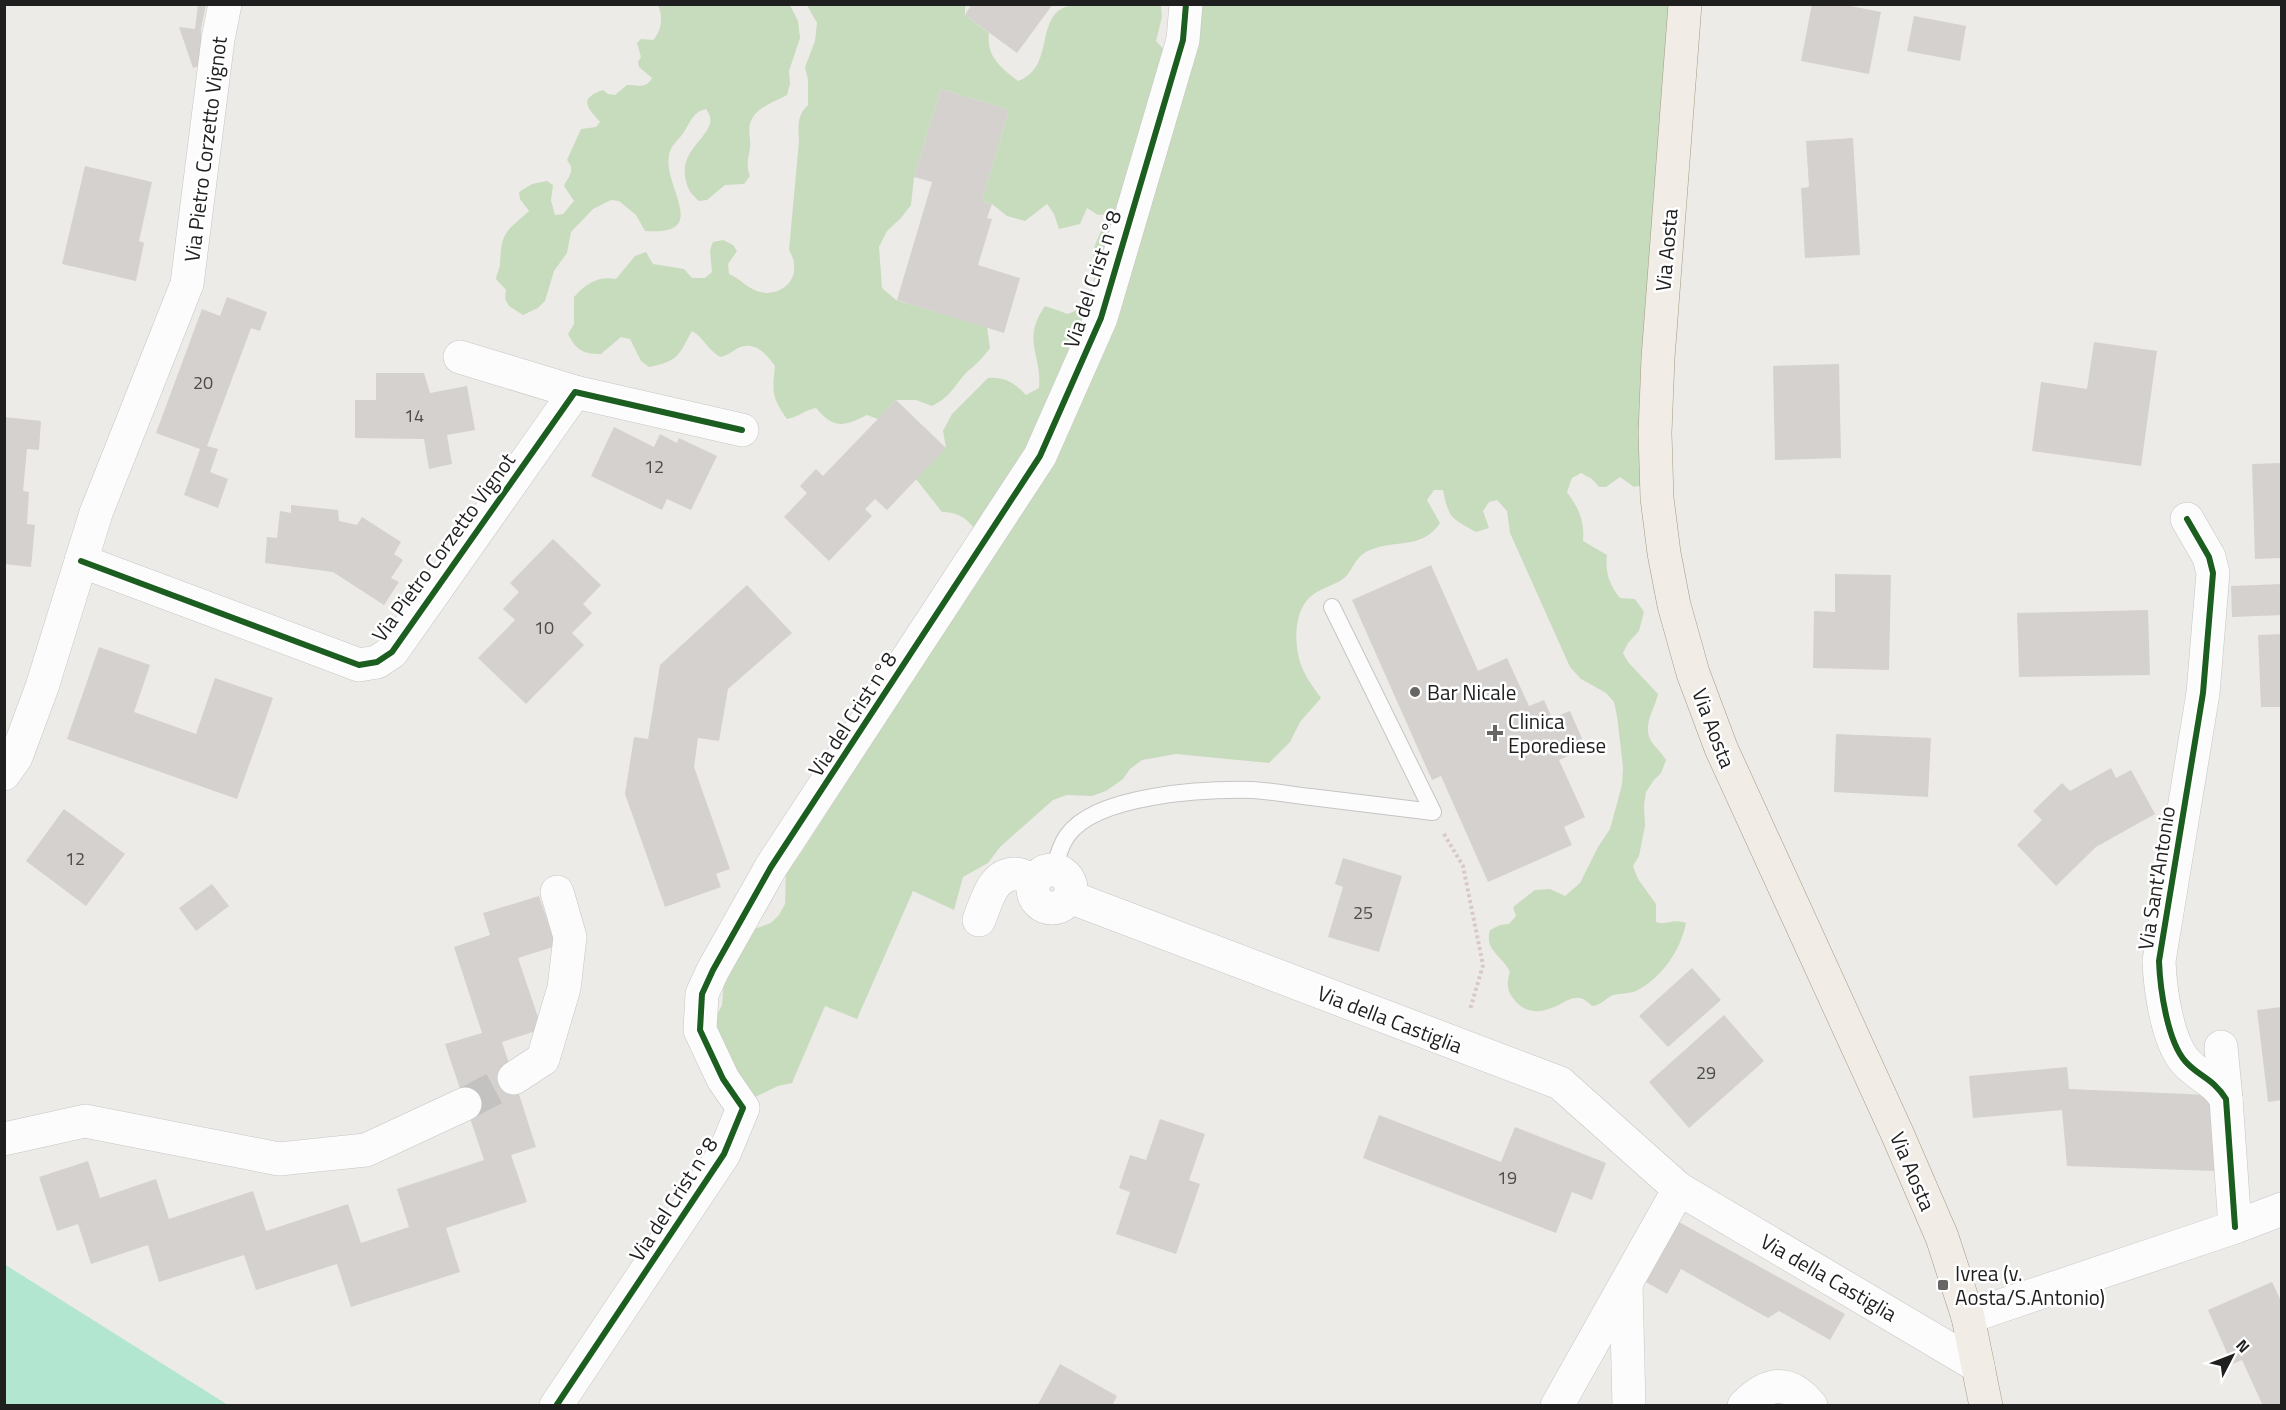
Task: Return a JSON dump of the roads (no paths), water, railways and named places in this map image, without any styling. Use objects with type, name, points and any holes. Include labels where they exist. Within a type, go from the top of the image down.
[{"type":"main road","name":"Via Aosta","points":[[1685,4],[1658,358],[1655,433],[1657,498],[1674,605],[1693,673],[1721,748],[1902,1143],[1942,1237],[1968,1317],[1986,1406]]},
{"type":"street","name":"Via Pietro Corzetto Vignot","points":[[4,774],[16,757],[38,697],[96,513],[187,284],[218,39],[225,4]]},
{"type":"street","name":"Via del Crist n°8","points":[[556,1406],[724,1154],[743,1108],[723,1079],[700,1030],[702,994],[714,970],[771,867],[1040,456],[1101,318],[1183,40],[1186,4]]},
{"type":"street","points":[[460,357],[575,392],[742,430]]},
{"type":"street","name":"Via Pietro Corzetto Vignot","points":[[81,561],[359,665],[377,662],[392,652],[575,392]]},
{"type":"street","name":"Via Sant'Antonio","points":[[2187,519],[2205,548],[2213,573],[2203,693],[2159,961],[2160,982],[2163,1006],[2184,1060],[2218,1087],[2226,1100]]},
{"type":"street","points":[[979,920],[993,886],[1005,876],[1017,873],[1044,875]]},
{"type":"street","name":"Via della Castiglia","points":[[1044,875],[1035,897],[1045,907],[1060,907],[1070,897],[1560,1083],[1679,1189],[1978,1366]]},
{"type":"street","points":[[514,1078],[543,1059],[564,988],[570,937],[557,892]]},
{"type":"street","points":[[2222,1047],[2235,1227]]},
{"type":"street","points":[[4,1139],[85,1121],[279,1159],[366,1150],[465,1104]]},
{"type":"street","points":[[1557,1406],[1679,1189]]},
{"type":"street","points":[[1968,1317],[2282,1209]]},
{"type":"street","points":[[1626,1282],[1629,1406]]},
{"type":"street","points":[[1744,1406],[1764,1389],[1778,1385],[1791,1388],[1802,1395],[1811,1406]]},
{"type":"lane","points":[[1044,875],[1068,835],[1077,826],[1118,804],[1144,799],[1189,793],[1253,790],[1433,812],[1332,607]]},
{"type":"tunnel","points":[[465,1104],[514,1078]]},
{"type":"place","name":"Bar Nicale","points":[[1415,692]]},
{"type":"place","name":"Clinica Eporediese","points":[[1495,733]]},
{"type":"place","name":"Ivrea (v. Aosta/S.Antonio)","points":[[1943,1285]]}]
